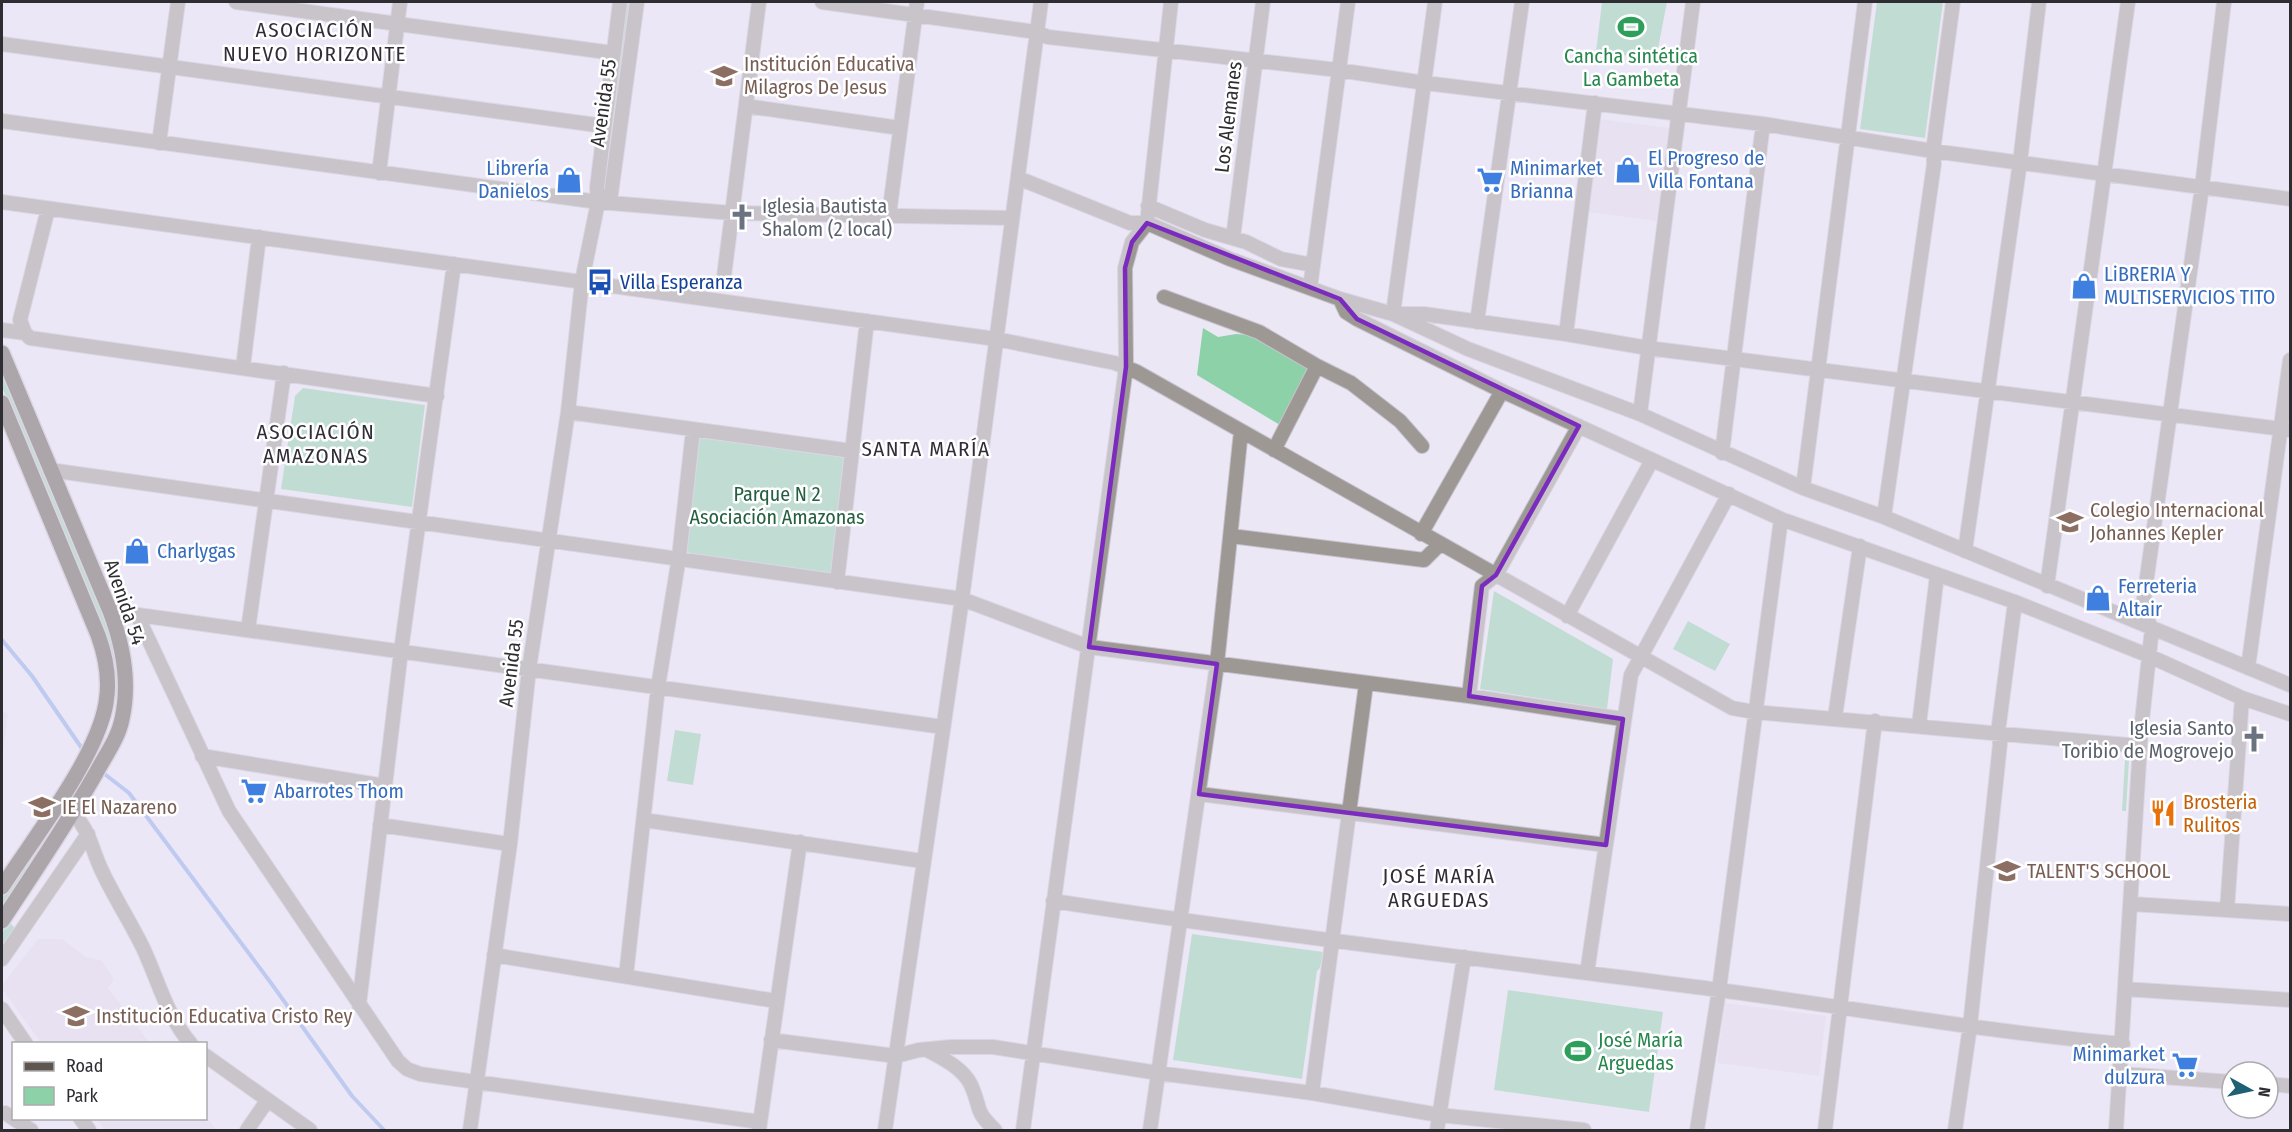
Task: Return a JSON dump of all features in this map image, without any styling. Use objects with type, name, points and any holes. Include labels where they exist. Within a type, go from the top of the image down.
[{"type":"main road","name":"Avenida 54","points":[[2,353],[110,611],[124,661],[122,720],[114,741],[73,813],[2,921]]},
{"type":"main road","name":"Avenida 54","points":[[2,403],[98,635],[106,662],[108,690],[102,720],[84,759],[2,887]]},
{"type":"street","points":[[159,143],[178,2]]},
{"type":"street","points":[[236,2],[614,53]]},
{"type":"street","points":[[379,173],[400,2]]},
{"type":"street","name":"Avenida 55","points":[[470,1131],[510,844],[529,669],[568,412],[582,281],[598,202],[596,191],[620,2]]},
{"type":"street","name":"Avenida 55","points":[[598,202],[611,194],[637,2]]},
{"type":"street","points":[[723,284],[759,2]]},
{"type":"street","points":[[822,2],[917,8],[1036,32],[1048,37],[1338,70],[1425,83],[1763,124],[1933,151],[2106,172],[2290,199]]},
{"type":"street","points":[[885,1131],[922,861],[962,599],[1041,2]]},
{"type":"street","points":[[1023,1131],[1126,368],[1125,268],[1132,242],[1147,223],[1171,2]]},
{"type":"street","name":"Los Alemanes","points":[[1233,238],[1263,2]]},
{"type":"street","points":[[1310,288],[1348,2]]},
{"type":"street","points":[[1393,314],[1435,2]]},
{"type":"street","points":[[1477,322],[1522,2]]},
{"type":"street","points":[[1640,414],[1693,2]]},
{"type":"street","points":[[1803,488],[1865,2]]},
{"type":"street","points":[[1884,517],[1934,164],[1933,151],[1953,2]]},
{"type":"street","points":[[1965,551],[2020,162],[2039,2]]},
{"type":"street","points":[[2048,586],[2128,2]]},
{"type":"street","points":[[2116,1131],[2140,746],[2147,655],[2152,628],[2142,612],[2202,186],[2224,2]]},
{"type":"street","points":[[889,215],[917,8]]},
{"type":"street","points":[[2,44],[604,126]]},
{"type":"street","points":[[1566,334],[1595,103]]},
{"type":"street","points":[[746,106],[900,128]]},
{"type":"street","points":[[2,121],[598,202],[732,213],[1012,218]]},
{"type":"street","points":[[1722,453],[1736,358],[1763,124]]},
{"type":"street","points":[[1018,178],[1130,223],[1147,223],[1230,259],[1340,299],[1393,314],[1468,349],[1640,414],[1803,488],[1884,517],[2290,685]]},
{"type":"street","points":[[2,202],[996,339],[1115,363],[1241,431],[1732,708],[1754,712],[1835,717],[2140,746]]},
{"type":"street","points":[[1148,206],[1281,259],[1313,265]]},
{"type":"street","points":[[48,209],[20,320],[25,333],[30,338],[437,396]]},
{"type":"street","points":[[243,367],[259,237]]},
{"type":"street","points":[[360,1005],[400,651],[454,264]]},
{"type":"street","points":[[1164,297],[1259,332],[1351,383],[1400,421],[1422,446]]},
{"type":"street","points":[[1340,299],[1346,312],[1357,319],[1502,391],[1781,519],[2016,602],[2147,655],[2242,698],[2290,714]]},
{"type":"street","points":[[1393,314],[1406,312],[1648,348],[1819,368],[2286,430]]},
{"type":"street","points":[[837,582],[867,321]]},
{"type":"street","points":[[2,330],[25,333]]},
{"type":"street","points":[[2248,668],[2286,430],[2290,360]]},
{"type":"street","points":[[1274,450],[1317,366]]},
{"type":"street","points":[[248,630],[284,373]]},
{"type":"street","points":[[1421,534],[1502,391]]},
{"type":"street","points":[[568,412],[852,452]]},
{"type":"street","points":[[1469,696],[1480,591],[1484,582],[1496,575],[1580,426]]},
{"type":"street","points":[[626,976],[658,687],[679,557],[693,430]]},
{"type":"street","points":[[1150,1131],[1217,664],[1241,431]]},
{"type":"street","points":[[1567,616],[1653,460]]},
{"type":"street","points":[[50,470],[679,557],[962,599],[1089,647],[1469,696],[1623,719]]},
{"type":"street","points":[[1587,973],[1631,675],[1729,494]]},
{"type":"street","points":[[1697,1131],[1719,990],[1781,519]]},
{"type":"street","points":[[1231,536],[1425,560],[1440,544]]},
{"type":"street","points":[[1835,717],[1860,546]]},
{"type":"street","points":[[1919,725],[1937,575]]},
{"type":"street","points":[[1955,1131],[1970,1026],[2000,744],[1998,732],[2016,602]]},
{"type":"street","points":[[110,611],[943,727]]},
{"type":"street","points":[[137,615],[229,811],[398,1061],[407,1069],[420,1074],[759,1126],[800,842]]},
{"type":"street","points":[[1312,1093],[1366,684]]},
{"type":"street","points":[[2227,910],[2242,698]]},
{"type":"street","points":[[1825,1131],[1875,721]]},
{"type":"street","points":[[202,756],[385,786]]},
{"type":"street","points":[[1199,794],[1606,845]]},
{"type":"street","points":[[73,813],[87,828],[102,870],[126,921],[136,934],[176,1025],[189,1042]]},
{"type":"street","points":[[644,820],[922,861]]},
{"type":"street","points":[[380,825],[510,844]]},
{"type":"street","points":[[2,959],[88,834]]},
{"type":"street","points":[[1053,900],[1332,942],[1464,957],[1839,1006],[1970,1026],[2122,1044]]},
{"type":"street","points":[[2132,903],[2290,914]]},
{"type":"street","points":[[494,955],[776,1001]]},
{"type":"street","points":[[1437,1131],[1464,957]]},
{"type":"street","points":[[2125,988],[2290,1000]]},
{"type":"street","points":[[2,1009],[25,1042]]},
{"type":"street","points":[[771,1040],[896,1056],[927,1050],[993,1047],[1158,1073],[1312,1093],[1439,1115],[1584,1131]]},
{"type":"street","points":[[927,1050],[946,1060],[966,1077],[971,1084],[980,1115],[995,1131]]},
{"type":"street","points":[[207,1057],[310,1131]]},
{"type":"street","points":[[2121,1074],[2220,1081]]},
{"type":"street","points":[[247,1131],[267,1101]]},
{"type":"street","points":[[12,1104],[3,1116],[31,1131]]},
{"type":"highlighted area","points":[[1147,223],[1340,299],[1357,319],[1579,426],[1496,575],[1482,586],[1469,696],[1623,719],[1606,845],[1199,794],[1217,664],[1089,647],[1126,367],[1125,268],[1132,242]]},
{"type":"shaded area","name":"El Progreso de Villa Fontana","points":[[1599,119],[1669,128],[1657,221],[1587,212]]},
{"type":"shaded area","points":[[2,710],[8,714],[2,760]]},
{"type":"shaded area","name":"Institución Educativa Cristo Rey","points":[[38,939],[62,939],[86,957],[101,960],[114,979],[108,988],[149,1042],[40,1042],[2,989],[2,985]]},
{"type":"shaded area","points":[[1725,1003],[1826,1016],[1819,1076],[1717,1063]]},
{"type":"shaded area","points":[[207,1117],[216,1130],[105,1130],[97,1120],[207,1120]]},
{"type":"green space","points":[[625,2],[631,2],[607,186],[602,185]]},
{"type":"green space","name":"Cancha sintética La Gambeta","points":[[1602,2],[1667,2],[1656,59],[1596,52]]},
{"type":"green space","points":[[1877,2],[1943,2],[1925,138],[1860,129]]},
{"type":"green space","points":[[1203,328],[1218,337],[1236,334],[1249,335],[1308,369],[1280,425],[1197,375]]},
{"type":"green space","points":[[2,370],[111,631],[117,654],[117,694],[113,694],[74,562],[2,387]]},
{"type":"green space","points":[[303,388],[425,405],[412,507],[281,489],[295,396]]},
{"type":"green space","name":"Parque N 2 Asociación Amazonas","points":[[699,434],[846,455],[832,575],[684,552]]},
{"type":"green space","points":[[1494,591],[1613,659],[1607,709],[1480,689]]},
{"type":"green space","points":[[1688,621],[1730,644],[1715,671],[1673,649]]},
{"type":"green space","points":[[675,730],[701,734],[693,785],[667,781]]},
{"type":"green space","points":[[2125,760],[2129,760],[2126,811],[2122,811]]},
{"type":"green space","points":[[61,812],[63,816],[2,911],[2,898],[56,815]]},
{"type":"green space","points":[[9,922],[16,929],[2,950],[2,933]]},
{"type":"green space","points":[[1192,934],[1323,952],[1320,968],[1317,971],[1302,1079],[1173,1060]]},
{"type":"green space","name":"José María Arguedas","points":[[1508,990],[1663,1012],[1649,1112],[1494,1090]]},
{"type":"waterway","points":[[2,640],[32,676],[83,750]]},
{"type":"waterway","points":[[102,772],[129,793],[352,1096],[384,1130]]},
{"type":"place","name":"Cancha sintética La Gambeta","points":[[1631,27]]},
{"type":"place","name":"Institución Educativa Milagros De Jesus","points":[[724,76]]},
{"type":"place","name":"El Progreso de Villa Fontana","points":[[1628,170]]},
{"type":"place","name":"Librería Danielos","points":[[569,180]]},
{"type":"place","name":"Minimarket Brianna","points":[[1490,180]]},
{"type":"place","name":"Iglesia Bautista Shalom (2 local)","points":[[742,217]]},
{"type":"place","name":"Villa Esperanza","points":[[600,282]]},
{"type":"place","name":"LiBRERIA Y MULTISERVICIOS TITO","points":[[2084,286]]},
{"type":"place","name":"Colegio Internacional Johannes Kepler","points":[[2070,522]]},
{"type":"place","name":"Charlygas","points":[[137,551]]},
{"type":"place","name":"Ferreteria Altair","points":[[2098,598]]},
{"type":"place","name":"Iglesia Santo Toribio de Mogrovejo","points":[[2254,739]]},
{"type":"place","name":"Abarrotes Thom","points":[[254,791]]},
{"type":"place","name":"IE El Nazareno","points":[[42,807]]},
{"type":"place","name":"Brosteria Rulitos","points":[[2163,813]]},
{"type":"place","name":"TALENT'S SCHOOL","points":[[2007,871]]},
{"type":"place","name":"Institución Educativa Cristo Rey","points":[[76,1016]]},
{"type":"place","name":"José María Arguedas","points":[[1578,1051]]},
{"type":"place","name":"Minimarket dulzura","points":[[2185,1065]]},
{"type":"district","name":"ASOCIACIÓN NUEVO HORIZONTE","points":[[315,42]]},
{"type":"district","name":"ASOCIACIÓN AMAZONAS","points":[[316,444]]},
{"type":"district","name":"SANTA MARÍA","points":[[926,449]]},
{"type":"district","name":"JOSÉ MARÍA ARGUEDAS","points":[[1439,888]]}]
